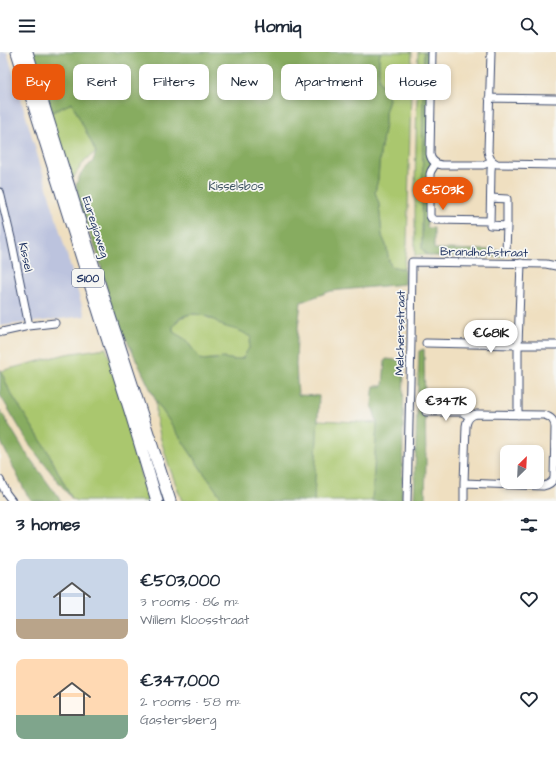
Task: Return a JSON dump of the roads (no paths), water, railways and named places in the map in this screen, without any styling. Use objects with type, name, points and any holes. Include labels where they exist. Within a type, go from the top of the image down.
[{"type":"main road","name":"Euregioweg","points":[[17,52],[157,501]]},
{"type":"main road","name":"Euregioweg","points":[[27,52],[97,276],[170,501]]},
{"type":"street","points":[[432,52],[430,154],[432,159],[436,163],[442,165],[483,165],[492,161]]},
{"type":"street","points":[[491,52],[489,158],[497,164],[556,165]]},
{"type":"street","points":[[489,98],[556,99]]},
{"type":"street","points":[[492,161],[490,225],[507,226]]},
{"type":"street","points":[[436,163],[430,174],[431,218],[435,220],[490,221]]},
{"type":"street","name":"Kissel","points":[[0,192],[13,245],[29,326]]},
{"type":"street","points":[[491,198],[507,199],[506,251]]},
{"type":"street","name":"Brandhofstraat","points":[[412,262],[521,263],[556,266]]},
{"type":"street","name":"Melchersstraat","points":[[407,501],[412,262]]},
{"type":"street","points":[[518,415],[518,345],[521,263]]},
{"type":"street","points":[[2,332],[29,326],[55,323]]},
{"type":"street","points":[[426,342],[518,345],[556,344]]},
{"type":"street","points":[[426,412],[462,412],[470,417]]},
{"type":"street","points":[[464,483],[553,486],[554,417],[544,415],[476,414],[470,417],[467,420],[466,426],[464,483],[464,501]]},
{"type":"street","points":[[0,480],[6,493],[12,501]]},
{"type":"park label","name":"Kisselsbos","points":[[236,186]]}]
